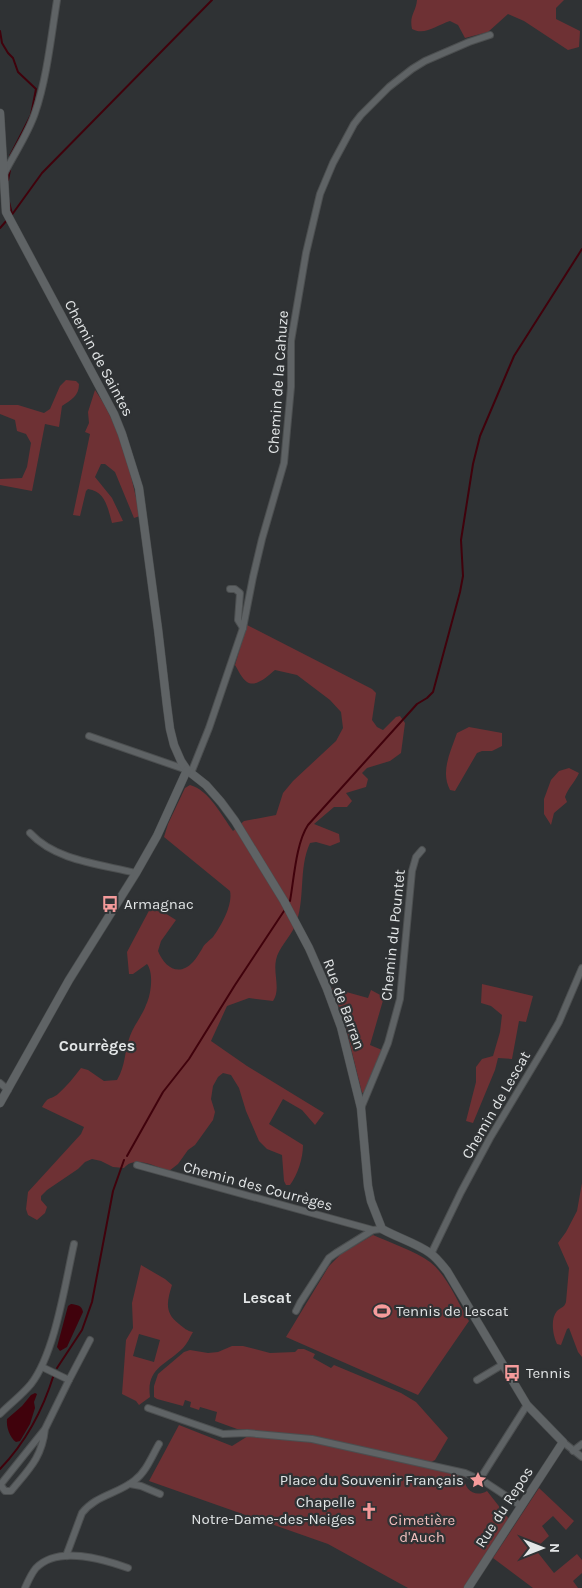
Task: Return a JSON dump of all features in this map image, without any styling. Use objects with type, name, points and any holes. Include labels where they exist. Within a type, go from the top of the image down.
[{"type":"street","points":[[3,175],[32,122],[40,95],[57,0]]},
{"type":"street","name":"Chemin de la Cahuze","points":[[189,771],[212,720],[243,628],[262,539],[284,463],[291,387],[291,341],[306,253],[320,194],[333,163],[354,124],[389,87],[425,61],[490,35]]},
{"type":"street","name":"Chemin de Saintes","points":[[0,113],[2,191],[6,212],[114,414],[139,488],[170,729],[180,761],[189,771]]},
{"type":"street","points":[[230,589],[235,589],[240,593],[238,620],[243,628]]},
{"type":"street","points":[[0,1103],[69,980],[136,873],[157,836],[189,771],[89,736]]},
{"type":"street","name":"Rue de Barran","points":[[189,771],[206,785],[235,821],[284,901],[309,948],[327,989],[341,1027],[361,1108],[368,1186],[371,1201],[382,1229]]},
{"type":"street","points":[[30,833],[39,843],[62,855],[136,873]]},
{"type":"street","name":"Chemin du Pountet","points":[[361,1108],[395,1023],[403,981],[412,871],[416,857],[422,850]]},
{"type":"street","name":"Chemin de Lescat","points":[[431,1254],[490,1138],[558,1022],[582,968]]},
{"type":"street","points":[[0,1083],[8,1090]]},
{"type":"street","name":"Chemin des Courrèges","points":[[137,1165],[373,1230]]},
{"type":"street","points":[[296,1311],[329,1258],[373,1230],[382,1229],[431,1254],[447,1271],[527,1405],[574,1452],[582,1457]]},
{"type":"street","points":[[0,1414],[27,1389],[42,1367],[56,1323],[74,1244]]},
{"type":"street","points":[[45,1430],[38,1458],[11,1491],[5,1491],[2,1484],[45,1430],[90,1340]]},
{"type":"street","points":[[477,1380],[502,1365]]},
{"type":"street","points":[[42,1367],[69,1380]]},
{"type":"street","points":[[480,1479],[527,1405]]},
{"type":"street","points":[[148,1408],[223,1434],[248,1433],[312,1439],[464,1473],[480,1479],[521,1506]]},
{"type":"street","name":"Rue du Repos","points":[[468,1588],[564,1442]]},
{"type":"street","points":[[66,1556],[82,1513],[86,1508],[99,1498],[138,1479],[159,1444]]},
{"type":"street","points":[[574,1452],[582,1444]]},
{"type":"street","points":[[130,1484],[141,1486],[160,1494]]},
{"type":"street","points":[[25,1588],[30,1575],[37,1567],[45,1561],[54,1558],[66,1556],[101,1559],[128,1568]]},
{"type":"green space","points":[[417,0],[564,0],[556,8],[556,19],[580,31],[579,47],[568,50],[524,21],[508,14],[488,32],[465,38],[458,25],[450,21],[426,31],[417,31],[412,29],[411,24]]},
{"type":"green space","points":[[66,380],[76,381],[79,384],[78,392],[62,406],[59,427],[45,424],[32,491],[0,485],[0,479],[22,478],[27,467],[31,443],[26,434],[17,431],[15,420],[0,414],[0,405],[18,405],[44,413],[50,409],[60,386]]},
{"type":"green space","points":[[95,390],[112,419],[124,451],[140,516],[134,518],[115,472],[105,464],[101,464],[95,477],[112,498],[123,521],[112,523],[105,501],[94,490],[88,489],[86,491],[80,516],[73,515],[90,434],[85,432],[89,423],[88,412]]},
{"type":"green space","points":[[247,625],[372,689],[376,693],[372,720],[377,727],[383,730],[396,717],[400,716],[405,723],[401,753],[390,761],[367,768],[362,773],[368,779],[366,787],[346,793],[352,801],[347,807],[334,807],[314,824],[339,834],[340,842],[330,846],[316,842],[310,843],[304,863],[298,916],[295,926],[276,960],[277,986],[273,1001],[249,998],[227,1006],[211,1041],[247,1066],[324,1113],[315,1125],[302,1110],[283,1099],[269,1124],[303,1145],[298,1171],[290,1185],[286,1185],[282,1155],[267,1149],[259,1141],[246,1111],[239,1088],[231,1075],[223,1073],[218,1077],[213,1086],[211,1099],[215,1112],[213,1120],[178,1164],[169,1171],[140,1162],[134,1162],[124,1168],[113,1167],[92,1159],[85,1162],[41,1196],[41,1200],[47,1207],[45,1213],[37,1220],[28,1215],[26,1209],[28,1192],[81,1134],[84,1127],[42,1107],[48,1099],[61,1091],[81,1068],[88,1070],[104,1081],[117,1080],[122,1069],[130,1036],[148,1001],[151,984],[147,964],[133,974],[129,974],[127,952],[152,905],[176,920],[161,941],[158,951],[168,966],[178,970],[188,967],[213,937],[228,909],[230,891],[164,837],[185,788],[190,785],[203,792],[233,831],[244,821],[276,815],[283,793],[293,781],[336,741],[343,728],[341,712],[330,700],[297,675],[275,670],[258,682],[251,683],[243,679],[235,665]]},
{"type":"green space","points":[[469,727],[502,733],[502,746],[492,751],[477,753],[455,791],[450,790],[447,783],[446,768],[450,754],[457,733]]},
{"type":"green space","points":[[569,768],[579,773],[566,794],[567,802],[554,813],[551,825],[544,814],[544,799],[551,780],[559,771]]},
{"type":"green space","points":[[482,984],[533,996],[526,1022],[519,1021],[512,1059],[498,1058],[495,1070],[473,1123],[466,1121],[476,1082],[476,1067],[482,1059],[493,1056],[500,1032],[502,1015],[491,1006],[481,1003]]},
{"type":"green space","points":[[332,988],[368,998],[371,990],[384,997],[370,1045],[382,1050],[366,1091],[362,1093],[345,1024]]},
{"type":"green space","points":[[582,1183],[582,1357],[578,1352],[569,1328],[561,1345],[557,1344],[553,1332],[553,1318],[566,1302],[569,1268],[558,1243],[577,1211]]},
{"type":"green space","name":"Tennis de Lescat","points":[[373,1235],[430,1262],[442,1274],[469,1321],[418,1395],[286,1337],[329,1266],[341,1254]]},
{"type":"green space","points":[[141,1265],[172,1285],[168,1301],[171,1316],[186,1329],[193,1332],[183,1348],[154,1373],[151,1380],[150,1397],[139,1405],[136,1401],[122,1394],[126,1340],[133,1328],[132,1303]],"holes":[[[139,1334],[160,1340],[154,1362],[133,1356]]]},
{"type":"green space","points":[[232,1346],[243,1346],[270,1353],[295,1352],[298,1349],[304,1349],[315,1354],[313,1358],[331,1368],[334,1365],[401,1393],[416,1402],[448,1438],[435,1460],[431,1462],[313,1436],[237,1429],[215,1421],[217,1412],[200,1407],[199,1410],[190,1407],[191,1402],[185,1400],[183,1406],[154,1397],[154,1386],[158,1374],[184,1352],[190,1350],[208,1353],[218,1352]]},
{"type":"green space","name":"Cimetière d'Auch","points":[[179,1425],[232,1446],[248,1436],[311,1441],[464,1476],[468,1489],[478,1494],[487,1491],[509,1519],[464,1588],[408,1588],[328,1544],[149,1481]]},
{"type":"green space","points":[[539,1488],[574,1521],[566,1530],[553,1516],[542,1526],[549,1536],[535,1549],[554,1573],[577,1554],[582,1560],[582,1573],[573,1581],[578,1588],[533,1588],[493,1558]]},
{"type":"shaded area","points":[[71,1304],[80,1307],[83,1312],[67,1347],[60,1351],[57,1347],[68,1306]]},
{"type":"shaded area","points":[[35,1393],[37,1394],[34,1402],[35,1408],[30,1424],[20,1441],[16,1442],[9,1432],[7,1419]]},
{"type":"waterway","points":[[11,216],[42,173],[212,0]]},
{"type":"waterway","points":[[0,31],[2,43],[13,58],[18,72],[36,89],[31,115],[10,156]]},
{"type":"waterway","points":[[8,180],[10,170]]},
{"type":"waterway","points":[[9,202],[12,214]]},
{"type":"waterway","points":[[0,228],[8,219]]},
{"type":"waterway","points":[[290,901],[298,851],[308,825],[417,704],[433,692],[463,576],[461,540],[473,464],[480,436],[514,356],[582,249]]},
{"type":"waterway","points":[[127,1156],[163,1092],[189,1059],[284,911]]},
{"type":"waterway","points":[[57,1368],[82,1330],[92,1302],[113,1191],[124,1160]]},
{"type":"waterway","points":[[0,1469],[18,1448],[33,1425],[45,1400],[54,1374]]},
{"type":"place","name":"Armagnac","points":[[110,904]]},
{"type":"place","name":"Tennis de Lescat","points":[[382,1311]]},
{"type":"place","name":"Tennis","points":[[512,1373]]},
{"type":"place","name":"Place du Souvenir Français","points":[[478,1480]]},
{"type":"place","name":"Chapelle Notre-Dame-des-Neiges","points":[[369,1511]]},
{"type":"district","name":"Courrèges","points":[[97,1045]]},
{"type":"district","name":"Lescat","points":[[267,1297]]}]
